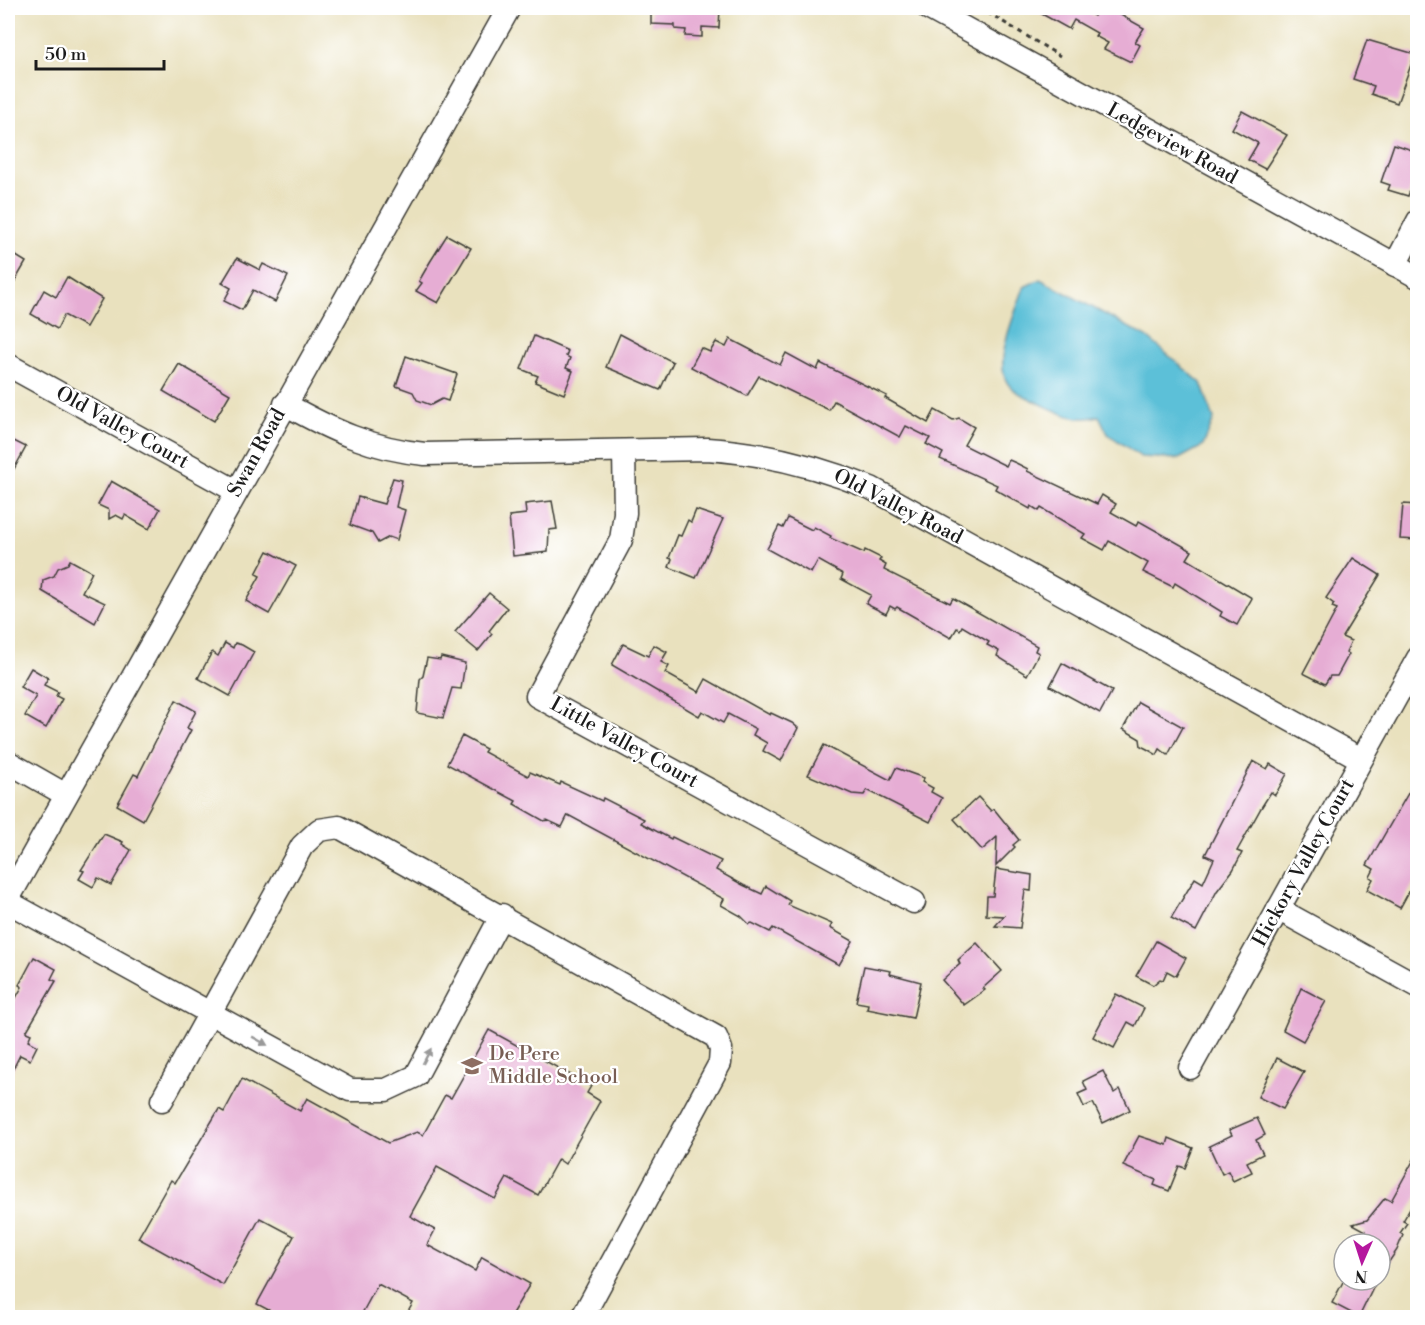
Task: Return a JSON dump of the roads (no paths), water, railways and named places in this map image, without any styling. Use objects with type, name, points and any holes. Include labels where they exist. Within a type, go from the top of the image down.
[{"type":"street","name":"Swan Road","points":[[8,901],[236,490],[509,8]]},
{"type":"street","name":"Ledgeview Road","points":[[928,8],[1418,277]]},
{"type":"street","points":[[1395,265],[1418,221]]},
{"type":"street","name":"Old Valley Court","points":[[8,365],[236,490]]},
{"type":"street","name":"Old Valley Road","points":[[285,404],[340,434],[399,451],[425,454],[707,449],[748,452],[817,467],[871,488],[1361,759]]},
{"type":"street","name":"Little Valley Court","points":[[624,451],[626,513],[621,540],[537,696],[914,902]]},
{"type":"street","name":"Hickory Valley Court","points":[[1190,1068],[1418,657]]},
{"type":"street","points":[[8,762],[66,795]]},
{"type":"street","points":[[162,1100],[208,1012],[302,846],[319,830],[339,826],[502,915],[716,1037],[721,1049],[720,1063],[582,1317]]},
{"type":"street","points":[[8,901],[350,1090],[386,1090],[416,1076],[502,915]]},
{"type":"street","points":[[1278,909],[1418,986]]},
{"type":"water","points":[[1040,279],[1147,337],[1201,383],[1214,419],[1203,446],[1179,459],[1141,457],[1108,434],[1099,416],[1084,418],[1064,414],[1014,390],[1006,381],[1003,370],[1006,341],[1024,287]]},
{"type":"place","name":"De Pere Middle School","points":[[472,1066]]}]
